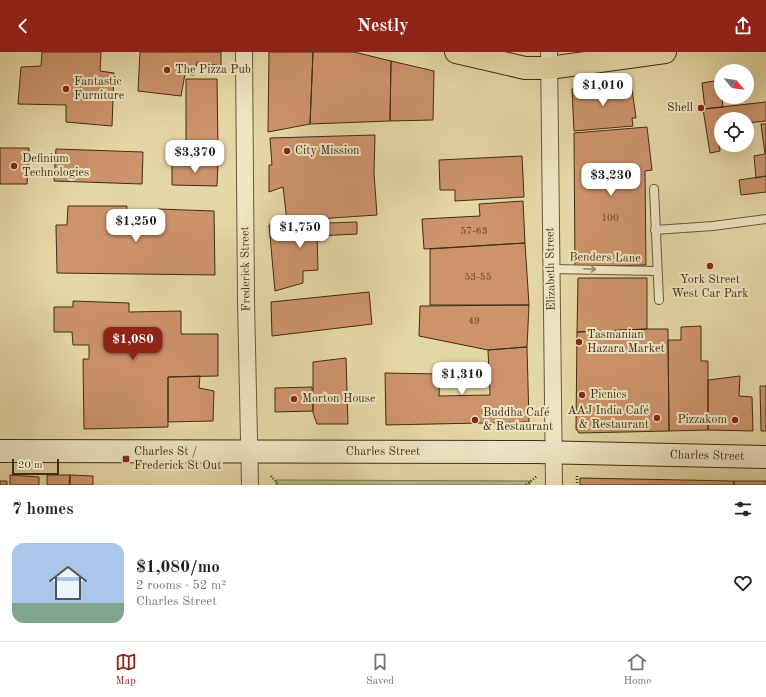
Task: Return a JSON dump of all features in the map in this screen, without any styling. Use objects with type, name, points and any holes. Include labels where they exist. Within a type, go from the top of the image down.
[{"type":"highway","points":[[456,52],[525,68],[549,60],[665,52]]},
{"type":"street","name":"Frederick Street","points":[[244,52],[250,485]]},
{"type":"street","name":"Elizabeth Street","points":[[549,60],[554,485]]},
{"type":"street","name":"Charles Street","points":[[0,451],[554,452],[766,457]]},
{"type":"lane","points":[[654,189],[659,300]]},
{"type":"lane","points":[[655,230],[713,226],[766,219]]},
{"type":"lane","name":"Benders Lane","points":[[551,270],[657,271]]},
{"type":"path","points":[[271,476],[280,485]]},
{"type":"path","points":[[526,485],[537,476]]},
{"type":"path","points":[[577,476],[577,485]]},
{"type":"green space","points":[[276,480],[530,481],[530,485],[276,485]]},
{"type":"building","name":"Fantastic Furniture","points":[[42,52],[101,52],[100,71],[114,73],[112,126],[66,122],[66,105],[18,104],[21,67],[41,66]]},
{"type":"building","name":"The Pizza Pub","points":[[140,52],[221,52],[221,66],[197,62],[194,75],[185,74],[181,96],[138,91]]},
{"type":"building","points":[[269,52],[313,52],[310,124],[268,132]]},
{"type":"building","points":[[313,52],[354,52],[391,61],[390,121],[310,124]]},
{"type":"building","points":[[391,61],[434,71],[433,120],[390,121]]},
{"type":"building","points":[[186,79],[217,79],[218,150],[186,151]]},
{"type":"building","points":[[714,81],[714,104],[723,104],[723,107],[705,109],[702,83]]},
{"type":"building","points":[[631,82],[636,118],[632,118],[633,126],[574,131],[572,89]]},
{"type":"building","points":[[766,102],[766,121],[754,122],[754,112],[714,112],[715,152],[710,153],[703,109]]},
{"type":"building","points":[[761,124],[766,124],[766,176],[756,178],[754,156],[765,154]]},
{"type":"building","points":[[647,127],[652,170],[645,171],[646,265],[575,267],[574,133]]},
{"type":"building","points":[[375,135],[374,173],[377,215],[287,221],[283,187],[269,192],[269,165],[272,165],[270,138]]},
{"type":"building","name":"Definium Technologies","points":[[0,148],[29,148],[27,184],[0,184]]},
{"type":"building","points":[[56,149],[143,152],[142,184],[54,181]]},
{"type":"building","points":[[522,156],[524,197],[455,201],[455,190],[440,190],[439,160]]},
{"type":"building","points":[[172,162],[218,163],[217,186],[172,185]]},
{"type":"building","points":[[766,176],[766,192],[741,195],[739,180]]},
{"type":"building","points":[[523,201],[525,243],[424,249],[422,219],[480,216],[479,204]]},
{"type":"building","points":[[68,206],[127,206],[125,227],[158,230],[158,209],[214,211],[215,275],[57,273],[56,225],[67,225]]},
{"type":"building","points":[[357,222],[357,234],[317,236],[318,270],[303,271],[303,283],[275,291],[269,225]]},
{"type":"building","points":[[525,243],[529,305],[430,305],[430,249]]},
{"type":"building","points":[[578,278],[647,278],[647,329],[577,332]]},
{"type":"building","points":[[369,292],[372,324],[272,336],[271,302]]},
{"type":"building","points":[[73,301],[129,303],[129,312],[181,311],[181,334],[218,334],[218,376],[168,377],[168,427],[84,429],[83,359],[89,359],[89,345],[73,345],[72,332],[54,332],[54,307],[73,307]]},
{"type":"building","points":[[529,305],[527,347],[488,350],[419,336],[420,306]]},
{"type":"building","points":[[701,326],[701,361],[708,361],[708,430],[669,431],[668,340],[681,340],[681,327]]},
{"type":"building","points":[[668,329],[669,431],[579,433],[576,429],[577,332]]},
{"type":"building","points":[[527,347],[529,422],[386,425],[385,373],[440,374],[439,396],[490,395],[488,350]]},
{"type":"building","points":[[346,358],[348,424],[317,424],[313,413],[313,362]]},
{"type":"building","points":[[200,376],[199,388],[214,391],[213,421],[168,422],[168,377]]},
{"type":"building","points":[[740,376],[739,396],[752,397],[753,431],[708,430],[708,380]]},
{"type":"building","points":[[760,386],[766,386],[766,431],[761,431]]},
{"type":"building","name":"Morton House","points":[[312,387],[313,411],[275,412],[275,388]]},
{"type":"building","points":[[10,475],[39,477],[39,485],[10,485]]},
{"type":"building","points":[[47,475],[70,475],[69,485],[47,485]]},
{"type":"building","points":[[70,475],[93,476],[93,485],[70,485]]},
{"type":"building","points":[[580,478],[734,481],[734,485],[580,485]]},
{"type":"building","points":[[0,481],[7,481],[7,485],[0,485]]},
{"type":"building","points":[[734,481],[766,481],[766,485],[734,485]]},
{"type":"place","name":"The Pizza Pub","points":[[167,70]]},
{"type":"place","name":"Fantastic Furniture","points":[[66,89]]},
{"type":"place","name":"Shell","points":[[701,108]]},
{"type":"place","name":"City Mission","points":[[287,151]]},
{"type":"place","name":"Definium Technologies","points":[[14,166]]},
{"type":"place","name":"York Street West Car Park","points":[[710,266]]},
{"type":"place","name":"Tasmanian Hazara Market","points":[[579,342]]},
{"type":"place","name":"Picnics","points":[[582,395]]},
{"type":"place","name":"Morton House","points":[[294,399]]},
{"type":"place","name":"AAJ India Café & Restaurant","points":[[657,418]]},
{"type":"place","name":"Buddha Café & Restaurant","points":[[475,420]]},
{"type":"place","name":"Pizzakom","points":[[735,420]]},
{"type":"place","name":"Charles St / Frederick St Out","points":[[126,459]]}]
